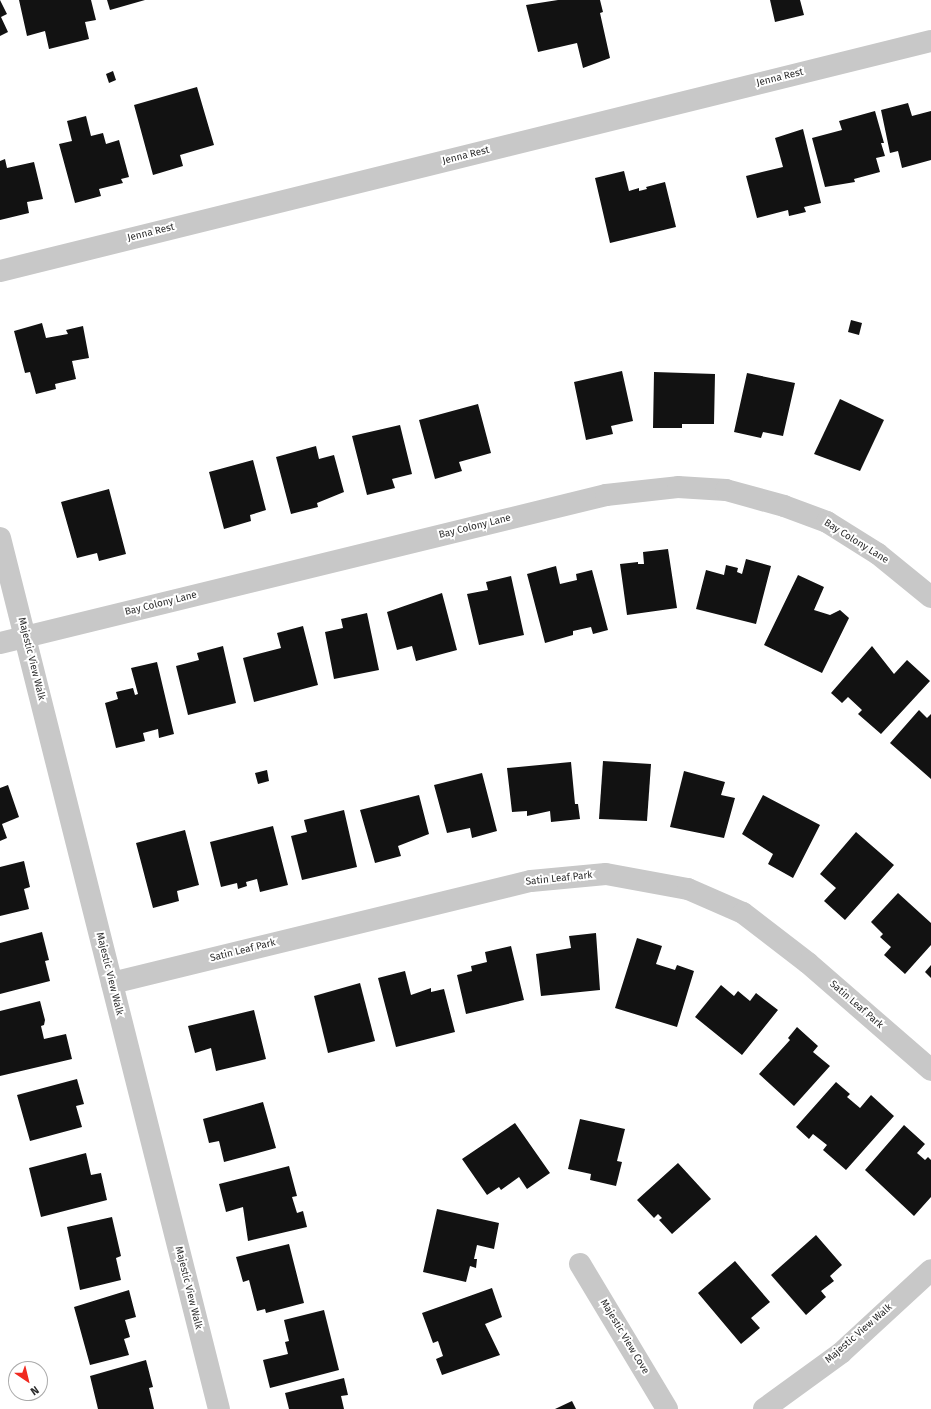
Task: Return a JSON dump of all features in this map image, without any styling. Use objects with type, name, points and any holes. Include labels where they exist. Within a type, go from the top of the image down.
[{"type":"street","name":"Jenna Rest","points":[[0,271],[931,41]]},
{"type":"street","name":"Bay Colony Lane","points":[[0,643],[606,495],[678,487],[726,490],[784,506],[827,522],[878,554],[931,597]]},
{"type":"street","name":"Majestic View Walk","points":[[0,538],[219,1409]]},
{"type":"street","name":"Satin Leaf Park","points":[[112,983],[531,881],[606,874],[688,889],[743,913],[808,963],[931,1070]]},
{"type":"street","name":"Majestic View Cove","points":[[580,1264],[667,1409]]},
{"type":"street","name":"Majestic View Walk","points":[[764,1409],[840,1353],[931,1270]]},
{"type":"building","points":[[0,0],[7,14],[1,17],[8,32],[0,36]]},
{"type":"building","points":[[19,0],[91,0],[96,20],[85,22],[89,39],[49,49],[45,31],[27,36]]},
{"type":"building","points":[[107,0],[145,0],[110,10]]},
{"type":"building","points":[[558,0],[600,0],[603,12],[600,13],[610,58],[583,68],[577,43],[538,52],[526,5]]},
{"type":"building","points":[[770,0],[800,0],[804,15],[775,22]]},
{"type":"building","points":[[113,71],[116,80],[109,83],[106,74]]},
{"type":"building","points":[[197,87],[214,145],[180,155],[183,166],[153,175],[134,105]]},
{"type":"building","points":[[908,103],[912,116],[931,111],[931,160],[902,168],[898,151],[890,153],[881,110]]},
{"type":"building","points":[[875,111],[884,143],[881,143],[885,156],[876,158],[880,172],[854,179],[855,182],[825,187],[812,138],[842,130],[839,121]]},
{"type":"building","points":[[86,116],[91,136],[103,133],[106,144],[119,140],[129,177],[121,179],[123,183],[99,189],[101,196],[75,203],[59,144],[72,141],[67,121]]},
{"type":"building","points":[[803,129],[821,203],[804,207],[806,212],[789,216],[788,210],[757,218],[746,176],[783,167],[775,138]]},
{"type":"building","points":[[5,159],[7,168],[34,162],[43,199],[27,202],[29,213],[0,220],[0,161]]},
{"type":"building","points":[[624,171],[629,191],[639,188],[639,191],[647,189],[646,187],[665,182],[676,227],[610,243],[595,178]]},
{"type":"building","points":[[851,320],[862,323],[859,335],[848,332]]},
{"type":"building","points":[[42,323],[46,338],[68,334],[66,330],[83,326],[89,358],[72,361],[76,379],[55,384],[56,389],[36,394],[30,372],[25,373],[14,331]]},
{"type":"building","points":[[622,371],[633,421],[611,426],[613,434],[586,440],[574,382]]},
{"type":"building","points":[[654,372],[715,374],[714,424],[682,424],[682,428],[653,428]]},
{"type":"building","points":[[747,373],[795,383],[783,436],[763,432],[761,438],[734,432]]},
{"type":"building","points":[[840,399],[884,420],[860,471],[814,454]]},
{"type":"building","points":[[478,404],[491,453],[459,462],[462,471],[435,479],[419,420]]},
{"type":"building","points":[[400,425],[412,474],[392,479],[395,488],[367,495],[352,436]]},
{"type":"building","points":[[316,446],[319,459],[334,455],[344,492],[317,503],[318,507],[291,514],[276,457]]},
{"type":"building","points":[[253,460],[266,510],[250,515],[251,521],[224,529],[209,472]]},
{"type":"building","points":[[109,489],[126,554],[99,561],[97,553],[77,558],[61,502]]},
{"type":"building","points":[[668,549],[677,608],[627,615],[620,564],[638,562],[638,564],[644,564],[643,552]]},
{"type":"building","points":[[746,559],[771,566],[756,624],[696,609],[706,570],[724,575],[726,565],[738,568],[737,572],[742,574]]},
{"type":"building","points":[[556,566],[560,584],[577,580],[576,574],[592,570],[608,630],[593,634],[591,627],[573,631],[573,635],[545,643],[527,574]]},
{"type":"building","points":[[798,575],[824,587],[814,610],[830,615],[840,610],[849,618],[822,673],[764,645]]},
{"type":"building","points":[[511,576],[524,635],[479,645],[467,594],[488,590],[486,582]]},
{"type":"building","points":[[442,593],[457,650],[416,661],[412,646],[397,650],[387,612]]},
{"type":"building","points":[[367,613],[379,670],[334,679],[325,632],[343,628],[341,619]]},
{"type":"building","points":[[303,626],[318,685],[254,702],[243,658],[281,648],[277,633]]},
{"type":"building","points":[[223,646],[236,703],[188,715],[176,666],[199,660],[197,653]]},
{"type":"building","points":[[872,646],[894,674],[907,660],[930,681],[881,734],[858,714],[862,710],[848,697],[842,703],[831,693]]},
{"type":"building","points":[[157,662],[174,734],[159,738],[158,729],[143,733],[145,741],[116,748],[105,703],[118,699],[116,692],[133,688],[135,695],[138,694],[131,668]]},
{"type":"building","points":[[919,710],[927,718],[931,714],[931,779],[890,743]]},
{"type":"building","points":[[603,761],[651,764],[647,821],[599,819]]},
{"type":"building","points":[[571,762],[575,804],[578,804],[580,819],[551,822],[550,811],[527,816],[527,811],[512,812],[507,768]]},
{"type":"building","points":[[267,770],[269,781],[258,784],[255,773]]},
{"type":"building","points":[[684,771],[725,782],[721,795],[735,798],[724,838],[670,827]]},
{"type":"building","points":[[482,773],[497,831],[472,838],[470,828],[447,833],[434,785]]},
{"type":"building","points":[[8,785],[19,817],[2,824],[7,838],[0,841],[0,788]]},
{"type":"building","points":[[419,795],[429,834],[398,846],[401,856],[375,863],[360,810]]},
{"type":"building","points":[[763,795],[820,825],[793,878],[768,864],[773,854],[742,834]]},
{"type":"building","points":[[344,810],[357,867],[302,880],[291,836],[307,832],[304,820]]},
{"type":"building","points":[[273,826],[288,885],[260,892],[257,879],[246,882],[247,886],[238,889],[237,883],[221,887],[210,842]]},
{"type":"building","points":[[185,830],[199,885],[177,891],[179,901],[153,908],[136,843]]},
{"type":"building","points":[[856,832],[894,865],[845,920],[824,901],[836,888],[820,874]]},
{"type":"building","points":[[24,861],[30,887],[24,889],[29,909],[0,916],[0,867]]},
{"type":"building","points":[[898,893],[931,923],[931,945],[905,974],[884,955],[891,947],[880,937],[883,934],[871,922]]},
{"type":"building","points":[[42,932],[49,960],[45,961],[50,981],[0,994],[0,943]]},
{"type":"building","points":[[596,933],[600,990],[541,996],[536,954],[571,948],[569,936]]},
{"type":"building","points":[[637,938],[662,946],[656,964],[675,970],[677,965],[694,971],[677,1027],[615,1008]]},
{"type":"building","points":[[511,946],[524,1000],[466,1014],[457,975],[472,971],[471,966],[487,962],[485,952]]},
{"type":"building","points":[[931,965],[931,978],[925,972]]},
{"type":"building","points":[[405,971],[411,995],[431,988],[431,992],[444,989],[455,1032],[396,1047],[378,978]]},
{"type":"building","points":[[360,983],[375,1041],[328,1053],[314,996]]},
{"type":"building","points":[[721,985],[734,996],[738,991],[750,1001],[756,993],[778,1010],[742,1055],[695,1017]]},
{"type":"building","points":[[40,1001],[45,1020],[44,1025],[41,1026],[44,1039],[66,1034],[72,1059],[0,1076],[0,1011]]},
{"type":"building","points":[[254,1010],[266,1059],[216,1071],[211,1048],[195,1053],[188,1026]]},
{"type":"building","points":[[797,1027],[818,1046],[813,1052],[830,1066],[794,1106],[759,1074],[790,1040],[788,1038]]},
{"type":"building","points":[[77,1079],[84,1104],[76,1106],[82,1127],[30,1141],[17,1095]]},
{"type":"building","points":[[836,1082],[850,1094],[847,1097],[860,1108],[871,1095],[894,1116],[846,1170],[823,1150],[827,1145],[813,1134],[809,1139],[796,1127]]},
{"type":"building","points":[[263,1102],[276,1148],[224,1162],[219,1141],[209,1143],[203,1119]]},
{"type":"building","points":[[580,1119],[625,1129],[617,1161],[622,1162],[616,1186],[590,1180],[591,1174],[568,1169]]},
{"type":"building","points":[[515,1123],[550,1173],[527,1189],[519,1177],[501,1190],[499,1187],[487,1195],[462,1159]]},
{"type":"building","points":[[904,1125],[925,1144],[917,1153],[925,1160],[928,1157],[931,1160],[931,1197],[914,1216],[865,1170]]},
{"type":"building","points":[[86,1153],[91,1175],[101,1173],[107,1200],[41,1217],[29,1168]]},
{"type":"building","points":[[678,1163],[711,1199],[672,1234],[659,1220],[662,1218],[658,1214],[654,1218],[637,1200]]},
{"type":"building","points":[[289,1166],[297,1196],[292,1197],[297,1213],[303,1211],[307,1227],[248,1241],[243,1207],[226,1212],[219,1184]]},
{"type":"building","points":[[437,1209],[499,1223],[494,1249],[477,1245],[474,1259],[477,1259],[476,1268],[470,1266],[466,1282],[423,1272]]},
{"type":"building","points":[[112,1217],[121,1256],[116,1258],[121,1280],[80,1290],[67,1227]]},
{"type":"building","points":[[816,1235],[842,1265],[830,1276],[834,1281],[821,1291],[826,1297],[806,1315],[771,1275]]},
{"type":"building","points":[[289,1244],[304,1303],[266,1313],[265,1309],[257,1311],[249,1280],[243,1282],[236,1257]]},
{"type":"building","points":[[735,1261],[770,1302],[751,1318],[760,1328],[741,1344],[698,1293]]},
{"type":"building","points":[[492,1288],[502,1317],[485,1324],[500,1355],[442,1375],[436,1359],[443,1356],[438,1341],[433,1343],[422,1313]]},
{"type":"building","points":[[129,1290],[136,1317],[125,1320],[130,1337],[124,1339],[129,1355],[90,1365],[74,1307]]},
{"type":"building","points":[[324,1310],[339,1370],[270,1388],[263,1360],[288,1354],[285,1342],[289,1341],[284,1320]]},
{"type":"building","points":[[146,1360],[153,1387],[149,1388],[154,1409],[98,1409],[90,1376]]},
{"type":"building","points":[[344,1378],[348,1395],[341,1396],[344,1409],[289,1409],[285,1393]]},
{"type":"building","points":[[572,1401],[576,1409],[555,1409]]}]
